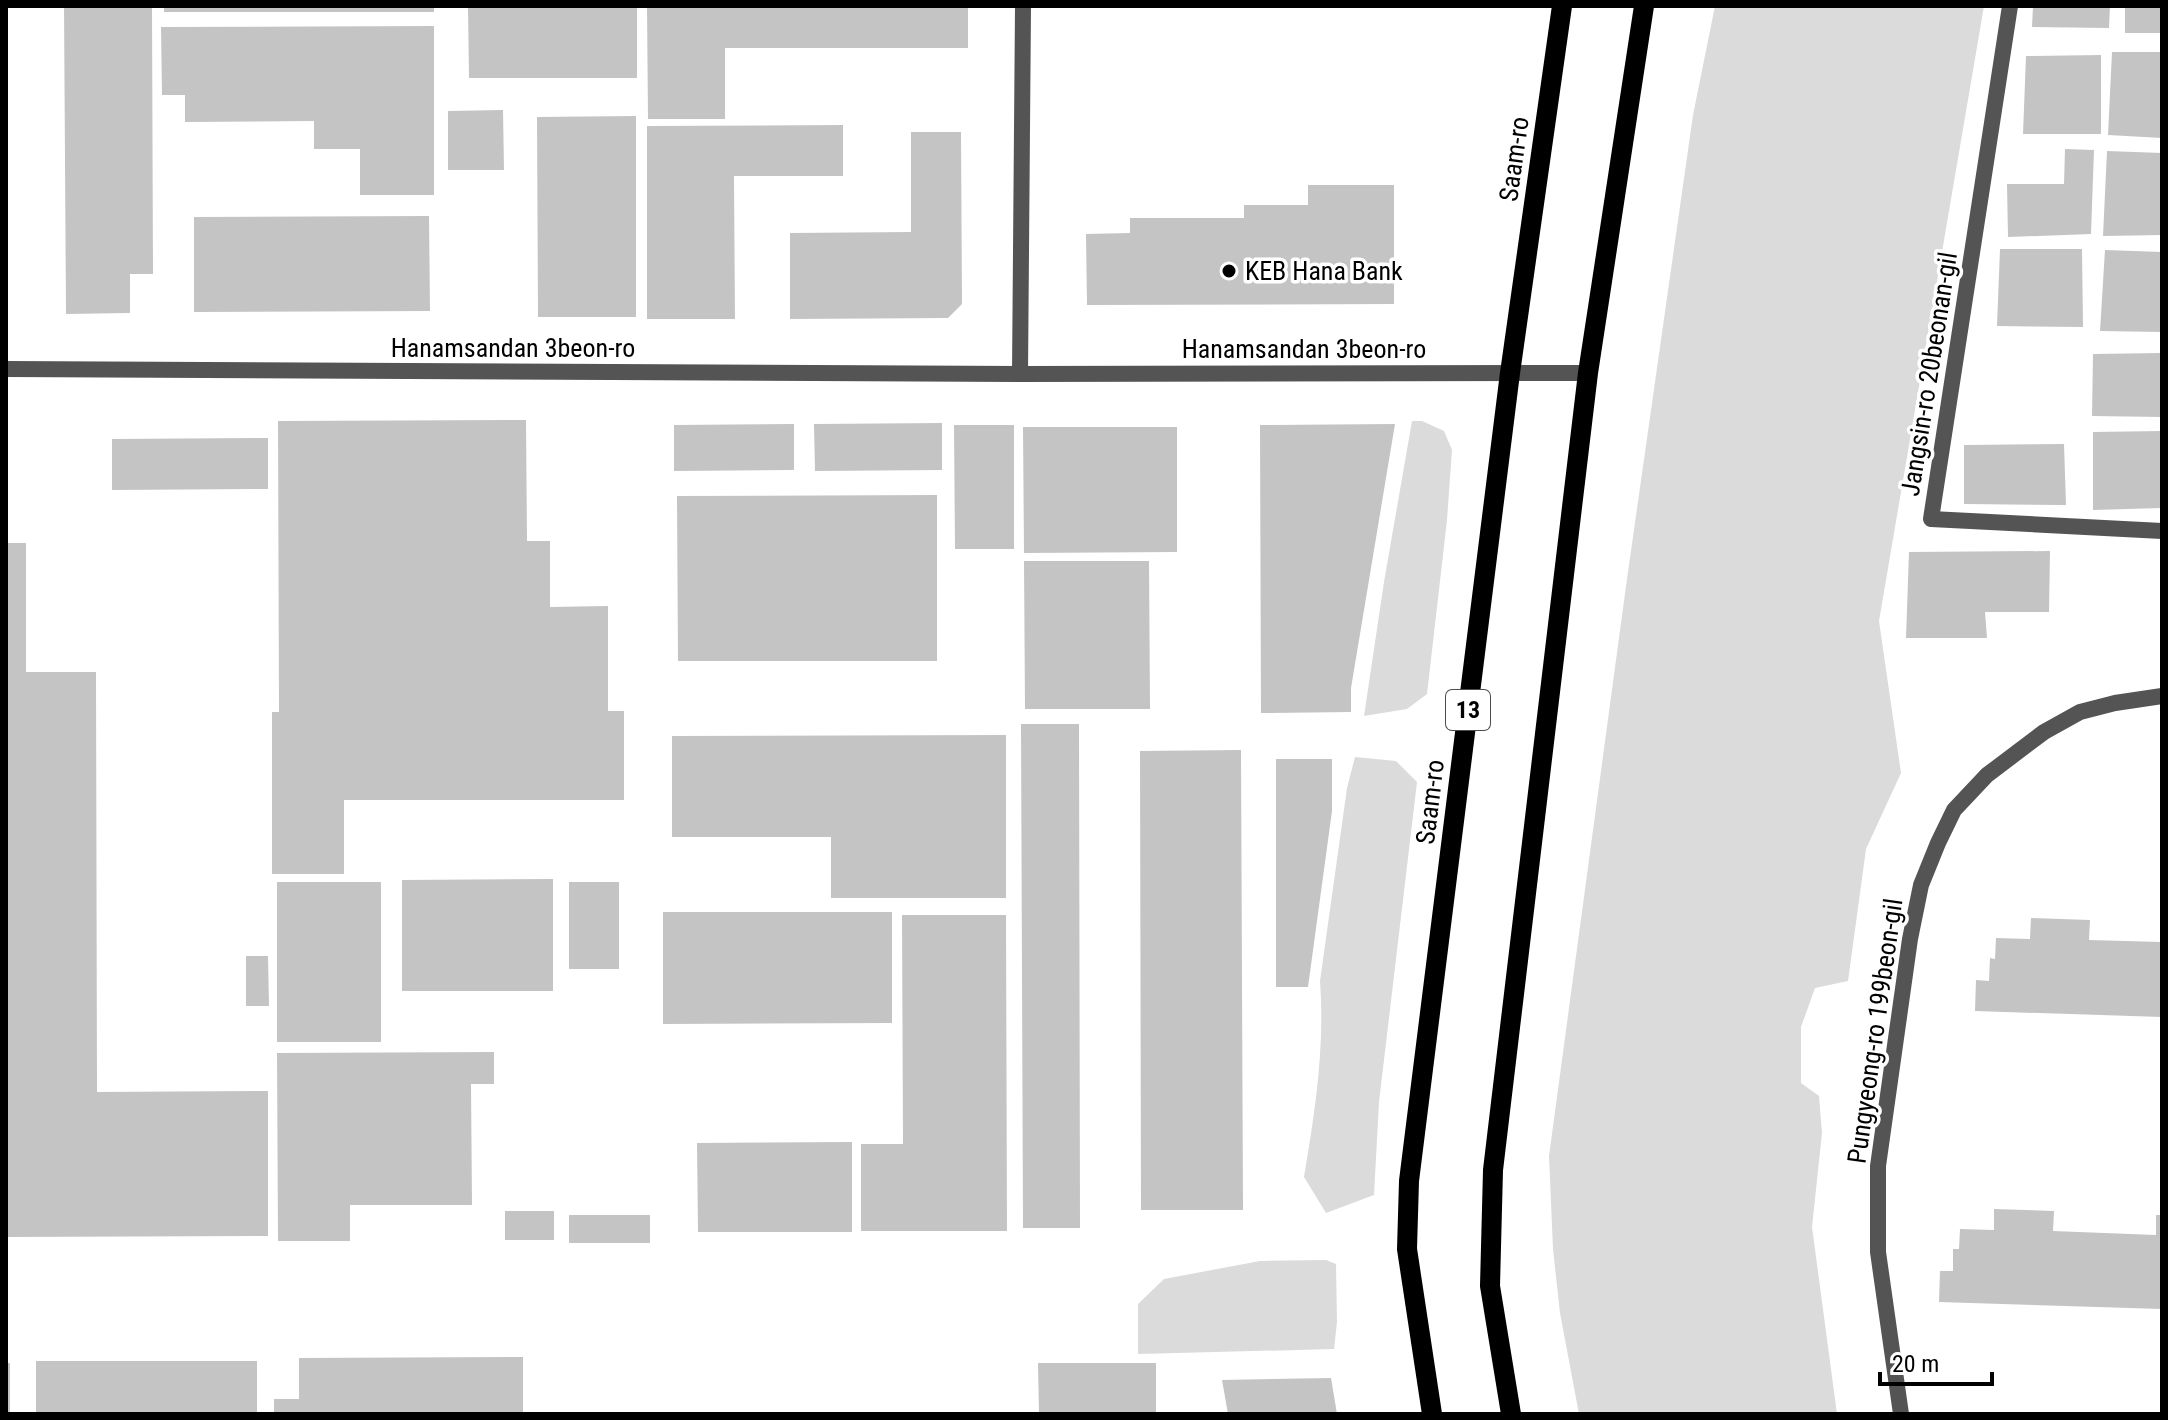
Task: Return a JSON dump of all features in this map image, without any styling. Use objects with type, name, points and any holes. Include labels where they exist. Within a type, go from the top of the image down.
[{"type":"main road","name":"Saam-ro","points":[[1432,1414],[1407,1249],[1409,1181],[1510,373],[1562,6]]},
{"type":"main road","points":[[1511,1414],[1490,1286],[1493,1170],[1588,373],[1644,6]]},
{"type":"street","points":[[1020,374],[1023,6]]},
{"type":"street","name":"Jangsin-ro 20beonan-gil","points":[[2010,6],[1931,519],[2162,531]]},
{"type":"street","name":"Hanamsandan 3beon-ro","points":[[6,369],[1020,374],[1588,373]]},
{"type":"street","name":"Pungyeong-ro 199beon-gil","points":[[1901,1414],[1878,1252],[1878,1166],[1910,939],[1921,885],[1954,810],[1987,775],[2044,732],[2080,712],[2162,696]]},
{"type":"shaded area","points":[[1715,6],[1984,6],[1879,621],[1901,773],[1866,849],[1848,981],[1815,988],[1801,1027],[1801,1083],[1819,1096],[1822,1133],[1812,1227],[1837,1414],[1579,1414],[1560,1313],[1553,1249],[1549,1156],[1693,115]]},
{"type":"shaded area","points":[[1412,421],[1422,421],[1444,431],[1452,450],[1427,694],[1407,709],[1364,716],[1384,582]]},
{"type":"shaded area","points":[[1355,757],[1396,761],[1417,782],[1379,1102],[1374,1195],[1326,1213],[1304,1177],[1320,1055],[1320,981],[1347,788]]},
{"type":"shaded area","points":[[1326,1260],[1336,1264],[1334,1349],[1138,1354],[1138,1304],[1164,1279],[1260,1261]]},
{"type":"building","points":[[64,6],[152,6],[153,274],[130,274],[130,313],[66,314]]},
{"type":"building","points":[[164,6],[434,6],[434,12],[164,12]]},
{"type":"building","points":[[468,6],[637,6],[637,78],[469,78]]},
{"type":"building","points":[[647,6],[968,6],[968,48],[725,48],[725,119],[648,119]]},
{"type":"building","points":[[2033,6],[2110,6],[2109,28],[2032,27]]},
{"type":"building","points":[[2125,6],[2162,6],[2162,33],[2125,33]]},
{"type":"building","points":[[434,26],[434,195],[360,195],[360,149],[314,149],[314,121],[185,122],[185,95],[162,95],[161,27]]},
{"type":"building","points":[[2112,52],[2162,52],[2162,138],[2108,135]]},
{"type":"building","points":[[2101,55],[2101,134],[2023,134],[2026,56]]},
{"type":"building","points":[[503,110],[504,170],[448,170],[448,111]]},
{"type":"building","points":[[636,116],[636,317],[538,317],[537,117]]},
{"type":"building","points":[[843,125],[843,176],[734,176],[735,319],[647,319],[647,126]]},
{"type":"building","points":[[911,132],[961,132],[962,304],[948,318],[790,319],[790,233],[911,232]]},
{"type":"building","points":[[2065,149],[2094,150],[2091,234],[2008,237],[2007,184],[2064,184]]},
{"type":"building","points":[[2107,151],[2162,153],[2162,235],[2103,236]]},
{"type":"building","points":[[1308,185],[1394,185],[1394,304],[1087,305],[1086,234],[1130,233],[1130,218],[1244,218],[1244,205],[1308,205]]},
{"type":"building","points":[[429,216],[430,311],[194,312],[194,217]]},
{"type":"building","points":[[2000,249],[2082,249],[2083,327],[1997,326]]},
{"type":"building","points":[[2105,250],[2162,252],[2162,332],[2100,331]]},
{"type":"building","points":[[2162,353],[2162,417],[2092,416],[2093,354]]},
{"type":"building","points":[[526,420],[527,541],[550,541],[550,607],[608,606],[608,711],[624,711],[624,800],[344,800],[344,874],[272,874],[272,712],[279,712],[278,421]]},
{"type":"building","points":[[942,423],[942,470],[815,471],[814,424]]},
{"type":"building","points":[[794,424],[794,470],[674,471],[674,425]]},
{"type":"building","points":[[1395,424],[1351,688],[1351,712],[1261,713],[1260,425]]},
{"type":"building","points":[[954,425],[1014,425],[1014,549],[955,549]]},
{"type":"building","points":[[1023,427],[1177,427],[1177,552],[1024,553]]},
{"type":"building","points":[[2162,431],[2162,508],[2093,510],[2093,432]]},
{"type":"building","points":[[268,438],[268,489],[112,490],[112,439]]},
{"type":"building","points":[[2064,444],[2066,505],[1964,504],[1964,445]]},
{"type":"building","points":[[937,495],[937,661],[678,661],[677,496]]},
{"type":"building","points":[[6,543],[26,543],[26,672],[96,672],[97,1092],[268,1091],[268,1236],[6,1237]]},
{"type":"building","points":[[2050,551],[2049,612],[1985,612],[1987,638],[1906,638],[1909,552]]},
{"type":"building","points":[[1024,561],[1149,561],[1150,709],[1025,709]]},
{"type":"building","points":[[1021,724],[1079,724],[1080,1228],[1023,1228]]},
{"type":"building","points":[[1006,735],[1006,898],[831,898],[831,837],[672,837],[672,736]]},
{"type":"building","points":[[1241,750],[1243,1210],[1141,1210],[1140,751]]},
{"type":"building","points":[[1276,759],[1332,759],[1332,811],[1308,987],[1276,987]]},
{"type":"building","points":[[553,879],[553,991],[402,991],[402,880]]},
{"type":"building","points":[[277,882],[381,882],[381,1042],[277,1042]]},
{"type":"building","points":[[569,882],[619,882],[619,969],[569,969]]},
{"type":"building","points":[[663,912],[892,912],[892,1023],[663,1024]]},
{"type":"building","points":[[902,915],[1006,915],[1007,1231],[861,1231],[861,1144],[903,1144]]},
{"type":"building","points":[[2031,918],[2090,920],[2089,940],[2162,942],[2162,1017],[1975,1011],[1976,980],[1989,981],[1990,958],[1995,959],[1996,938],[2030,939]]},
{"type":"building","points":[[246,956],[268,956],[269,1006],[246,1006]]},
{"type":"building","points":[[494,1052],[494,1084],[471,1084],[472,1205],[350,1205],[350,1241],[278,1241],[277,1053]]},
{"type":"building","points":[[852,1142],[852,1232],[698,1232],[697,1143]]},
{"type":"building","points":[[1994,1209],[2054,1211],[2053,1231],[2156,1235],[2156,1215],[2162,1215],[2162,1309],[1939,1302],[1940,1271],[1953,1271],[1953,1249],[1959,1249],[1960,1229],[1994,1230]]},
{"type":"building","points":[[505,1211],[554,1211],[554,1240],[505,1240]]},
{"type":"building","points":[[569,1215],[650,1215],[650,1243],[569,1243]]},
{"type":"building","points":[[523,1357],[523,1414],[274,1414],[274,1399],[299,1399],[299,1358]]},
{"type":"building","points":[[36,1361],[257,1361],[257,1414],[36,1414]]},
{"type":"building","points":[[6,1363],[10,1363],[10,1414],[6,1414]]},
{"type":"building","points":[[1038,1363],[1156,1363],[1156,1414],[1039,1414]]},
{"type":"building","points":[[1331,1378],[1337,1414],[1228,1414],[1222,1380]]},
{"type":"place","name":"KEB Hana Bank","points":[[1229,271]]}]
